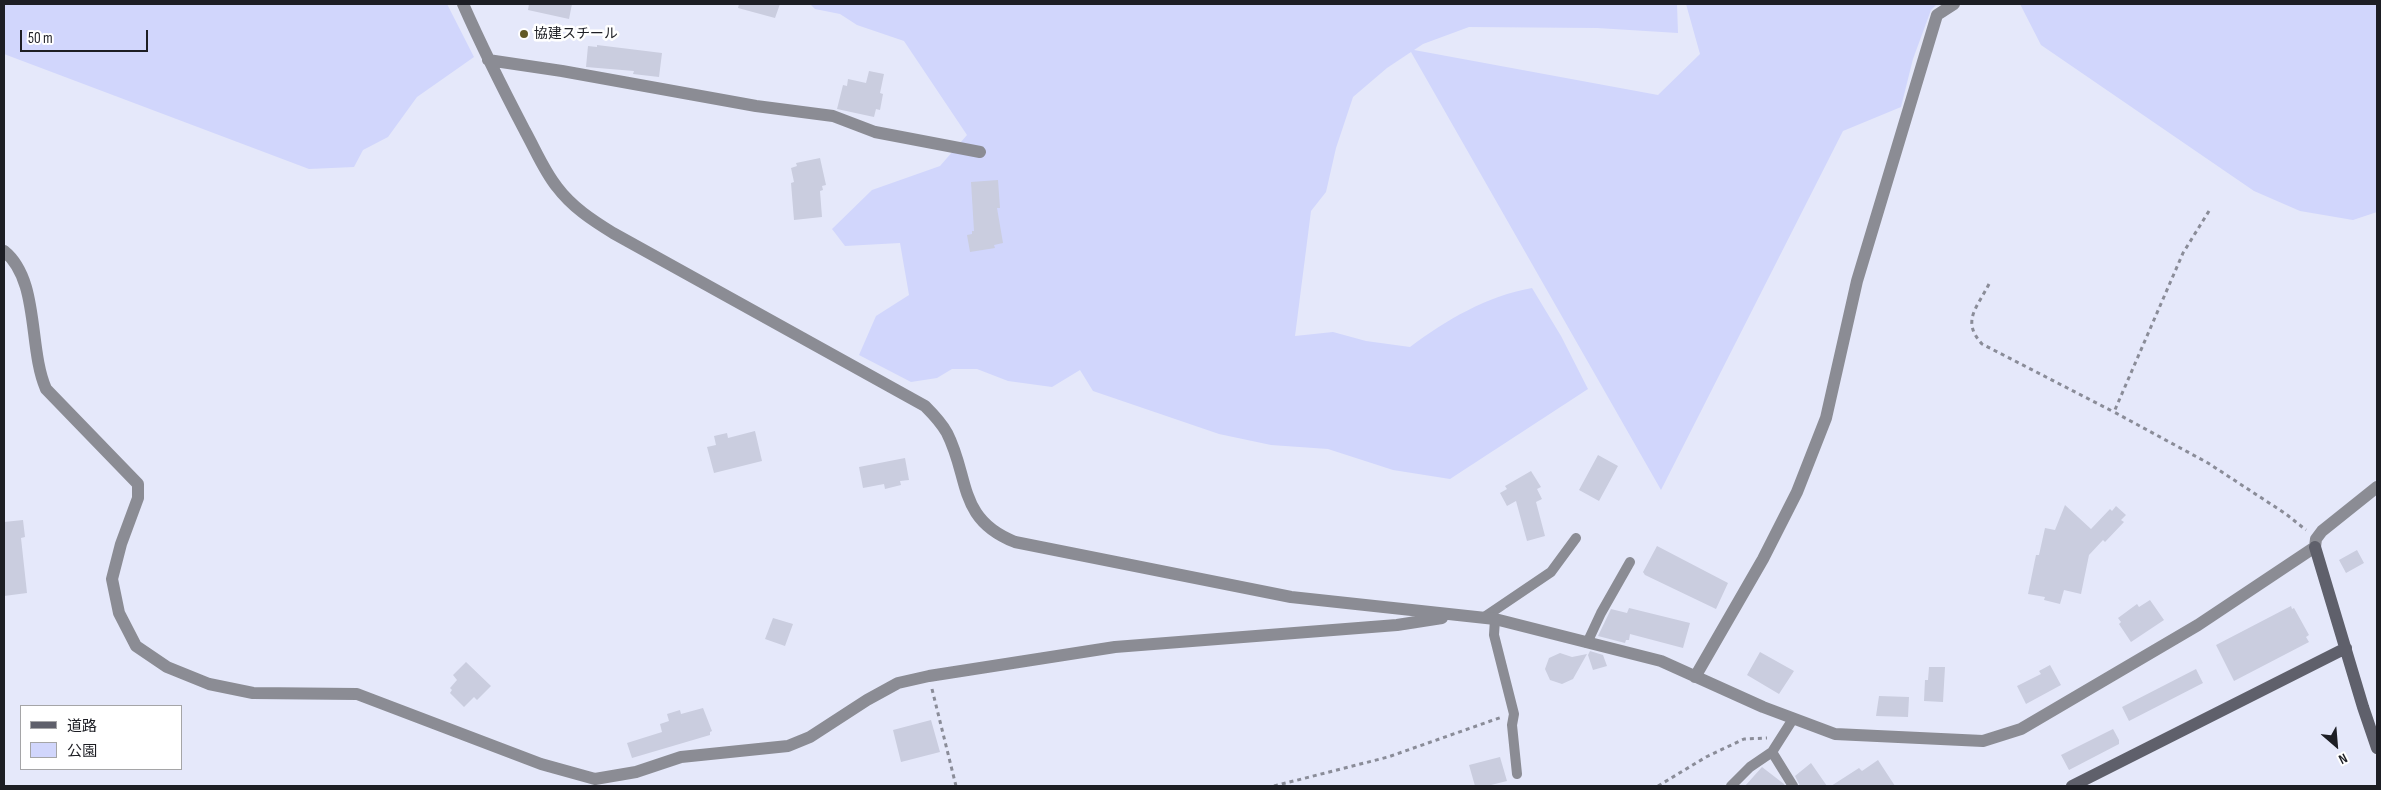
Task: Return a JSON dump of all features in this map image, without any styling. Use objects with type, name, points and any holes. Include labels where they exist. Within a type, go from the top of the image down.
[{"type":"street","points":[[463,4],[488,60],[556,187],[584,214],[773,323],[925,406],[947,433],[970,503],[986,525],[1000,536],[1015,542],[1290,597],[1489,618],[1660,661],[1793,719],[1834,734],[1983,741],[2002,737],[2021,729],[2198,625],[2316,543],[2322,531],[2377,487]]},
{"type":"street","points":[[1695,677],[1768,550],[1797,492],[1826,418],[1857,281],[1937,15],[1954,4]]},
{"type":"street","points":[[488,60],[562,71],[756,106],[833,116],[875,132],[980,152]]},
{"type":"street","points":[[4,251],[23,276],[39,372],[46,389],[138,484],[138,498],[121,544],[112,579],[119,613],[136,646],[167,667],[209,684],[253,693],[357,694],[541,764],[595,779],[636,772],[681,757],[788,746],[810,737],[867,700],[898,683],[929,676],[1114,647],[1397,625],[1459,615]]},
{"type":"street","points":[[2316,543],[2346,648],[2374,728],[2377,748]]},
{"type":"street","points":[[2072,786],[2346,648]]},
{"type":"lane","points":[[1517,774],[1512,725],[1514,714],[1489,618],[1551,572],[1576,538]]},
{"type":"lane","points":[[1587,643],[1601,613],[1630,562]]},
{"type":"lane","points":[[1731,786],[1750,767],[1772,752],[1793,719]]},
{"type":"lane","points":[[1772,752],[1793,786]]},
{"type":"path","points":[[2114,412],[2183,253],[2210,211]]},
{"type":"path","points":[[1988,284],[1970,322],[1972,333],[1982,344],[2208,463],[2286,514],[2316,543]]},
{"type":"path","points":[[929,676],[956,786]]},
{"type":"path","points":[[1274,786],[1388,757],[1514,714]]},
{"type":"path","points":[[1658,786],[1706,757],[1744,739],[1760,737],[1780,740]]},
{"type":"green space","points":[[4,4],[447,4],[474,57],[417,97],[388,137],[363,150],[354,167],[309,169],[4,54]]},
{"type":"green space","points":[[810,4],[1677,4],[1678,33],[1597,28],[1469,27],[1423,44],[1414,50],[1658,95],[1700,54],[1686,4],[1937,4],[1931,10],[1913,59],[1901,107],[1843,131],[1661,490],[1411,52],[1387,68],[1353,97],[1336,148],[1326,192],[1311,211],[1295,336],[1333,332],[1366,341],[1410,347],[1468,310],[1499,297],[1532,288],[1561,336],[1588,389],[1450,479],[1393,470],[1328,449],[1271,445],[1219,434],[1093,391],[1080,370],[1052,387],[1008,381],[977,369],[952,369],[937,378],[911,382],[859,355],[876,316],[909,295],[900,243],[845,246],[832,229],[872,190],[940,166],[967,135],[904,41],[857,25],[840,14],[815,9]]},
{"type":"green space","points":[[2020,4],[2377,4],[2377,212],[2353,220],[2300,211],[2254,191],[2041,45]]},
{"type":"building","points":[[529,4],[572,4],[569,19],[528,10]]},
{"type":"building","points":[[739,4],[780,4],[775,18],[738,8]]},
{"type":"building","points":[[597,45],[662,53],[659,77],[633,74],[634,71],[586,67],[588,46],[597,47]]},
{"type":"building","points":[[869,71],[884,74],[880,93],[883,94],[880,110],[876,109],[874,117],[837,109],[843,85],[847,86],[848,79],[866,83]]},
{"type":"building","points":[[820,158],[826,185],[822,186],[823,190],[820,191],[822,217],[794,220],[791,183],[794,182],[791,168],[797,166],[796,163]]},
{"type":"building","points":[[998,180],[1000,208],[997,208],[1003,243],[994,245],[995,248],[970,252],[967,235],[972,234],[972,231],[974,231],[971,182]]},
{"type":"building","points":[[755,431],[762,461],[714,473],[707,447],[716,445],[714,436],[727,433],[728,438]]},
{"type":"building","points":[[1598,455],[1618,466],[1599,501],[1579,490]]},
{"type":"building","points":[[905,458],[909,480],[900,481],[901,485],[885,489],[884,484],[863,488],[859,467]]},
{"type":"building","points":[[1531,471],[1541,487],[1537,489],[1542,499],[1536,502],[1545,536],[1527,541],[1516,501],[1507,506],[1500,493],[1507,489],[1505,486]]},
{"type":"building","points":[[2065,505],[2091,529],[2110,509],[2112,511],[2116,506],[2126,515],[2121,520],[2124,522],[2105,542],[2103,540],[2089,555],[2081,594],[2064,590],[2060,604],[2044,600],[2045,597],[2028,594],[2036,555],[2039,555],[2045,528],[2055,530]]},
{"type":"building","points":[[23,520],[25,537],[21,538],[27,593],[4,596],[4,522]]},
{"type":"building","points":[[1657,546],[1728,583],[1716,609],[1645,575],[1643,572]]},
{"type":"building","points":[[2357,550],[2364,563],[2346,573],[2339,560]]},
{"type":"building","points":[[2150,600],[2164,620],[2131,642],[2119,624],[2121,622],[2118,618],[2137,604],[2139,607]]},
{"type":"building","points":[[2291,606],[2309,635],[2306,637],[2309,642],[2234,681],[2216,645]]},
{"type":"building","points":[[1629,608],[1690,623],[1683,648],[1630,634],[1629,640],[1626,640],[1625,643],[1598,636],[1611,609],[1627,613]]},
{"type":"building","points":[[773,618],[793,624],[785,646],[765,639]]},
{"type":"building","points":[[1590,651],[1603,655],[1607,666],[1593,670],[1588,655]]},
{"type":"building","points":[[1760,652],[1794,671],[1779,694],[1747,675]]},
{"type":"building","points":[[1560,653],[1572,657],[1587,654],[1573,679],[1562,684],[1550,680],[1545,669],[1549,658]]},
{"type":"building","points":[[466,662],[491,686],[477,700],[474,697],[464,707],[450,693],[452,690],[450,688],[457,680],[453,675]]},
{"type":"building","points":[[2050,665],[2061,685],[2026,704],[2017,686],[2041,674],[2039,671]]},
{"type":"building","points":[[1929,667],[1945,667],[1943,702],[1924,701],[1925,680],[1928,680]]},
{"type":"building","points":[[2196,669],[2203,683],[2129,721],[2122,707]]},
{"type":"building","points":[[1879,696],[1909,697],[1908,717],[1876,716]]},
{"type":"building","points":[[703,708],[712,731],[710,735],[632,758],[627,743],[662,732],[660,724],[669,721],[667,714],[680,710],[681,714]]},
{"type":"building","points":[[931,720],[940,752],[901,762],[893,730]]},
{"type":"building","points":[[2113,729],[2119,744],[2069,770],[2061,755]]},
{"type":"building","points":[[1500,757],[1507,781],[1487,786],[1475,786],[1469,765]]},
{"type":"building","points":[[1878,760],[1895,786],[1831,786],[1859,768],[1862,771]]},
{"type":"building","points":[[1811,763],[1827,786],[1800,786],[1795,776]]},
{"type":"building","points":[[1762,767],[1784,784],[1785,786],[1745,786]]},
{"type":"place","name":"協建スチール","points":[[524,34]]}]
